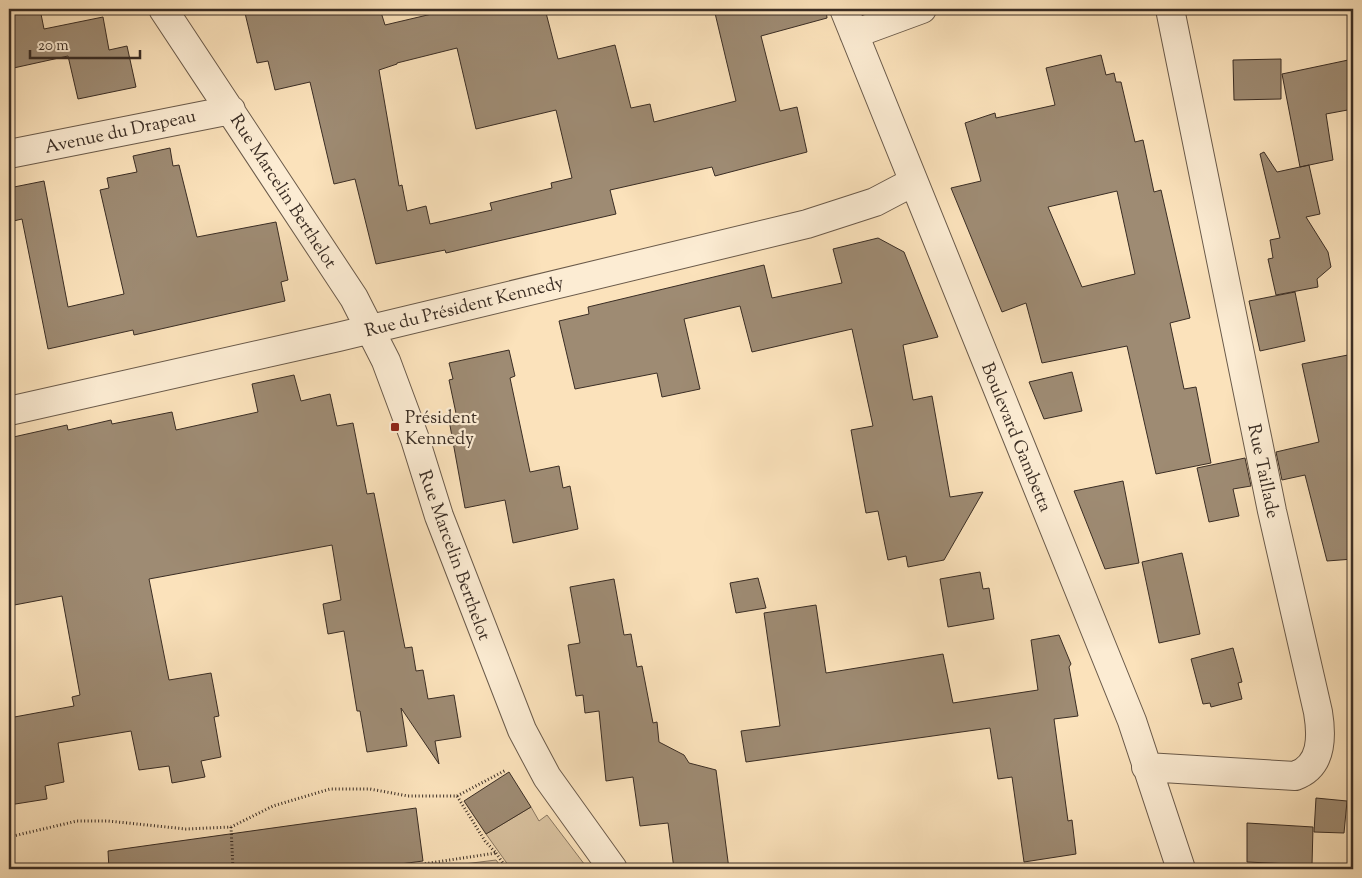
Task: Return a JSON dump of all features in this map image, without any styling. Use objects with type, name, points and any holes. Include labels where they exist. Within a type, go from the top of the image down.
[{"type":"street","name":"Rue Marcelin Berthelot","points":[[163,9],[354,298],[371,328],[415,439],[439,516],[522,730],[548,777],[613,869]]},
{"type":"street","name":"Boulevard Gambetta","points":[[844,9],[1132,722],[1181,869]]},
{"type":"street","points":[[854,34],[880,22],[922,9]]},
{"type":"street","name":"Rue Taillade","points":[[1146,767],[1295,776],[1310,767],[1320,748],[1321,736],[1318,712],[1272,511],[1170,9]]},
{"type":"street","name":"Avenue du Drapeau","points":[[9,154],[231,110]]},
{"type":"street","name":"Rue du Président Kennedy","points":[[9,411],[371,328],[807,224],[875,202],[913,182]]},
{"type":"path","points":[[9,837],[77,821],[108,821],[186,829],[231,827],[273,806],[330,789],[370,788],[417,796],[457,796],[511,768]]},
{"type":"path","points":[[457,796],[485,841],[507,869]]},
{"type":"path","points":[[231,827],[233,869]]},
{"type":"path","points":[[423,864],[496,853]]},
{"type":"shaded area","points":[[531,807],[539,821],[547,815],[588,869],[511,869],[486,834]]},
{"type":"shaded area","points":[[496,860],[503,869],[424,869]]},
{"type":"building","points":[[9,9],[40,9],[44,29],[103,17],[109,50],[127,46],[136,87],[78,99],[68,56],[9,69]]},
{"type":"building","points":[[244,9],[380,9],[385,25],[453,9],[545,9],[558,59],[615,45],[631,108],[650,104],[654,122],[736,101],[714,9],[826,9],[827,18],[761,36],[780,111],[797,107],[807,152],[715,176],[712,167],[610,190],[616,214],[446,253],[445,250],[376,264],[355,179],[334,184],[310,82],[275,90],[268,61],[257,63]],"holes":[[[457,48],[476,129],[556,110],[572,178],[551,183],[552,188],[490,203],[492,210],[430,224],[426,206],[407,211],[402,185],[399,186],[379,70],[397,63]]]},
{"type":"building","points":[[1101,55],[1106,75],[1114,73],[1116,82],[1121,82],[1135,142],[1143,140],[1154,192],[1161,190],[1190,318],[1170,323],[1184,389],[1196,387],[1211,463],[1156,474],[1127,346],[1042,363],[1026,303],[1002,312],[951,188],[981,181],[965,123],[995,113],[996,118],[1055,105],[1046,68]],"holes":[[[1117,191],[1135,274],[1082,287],[1048,207]]]},
{"type":"building","points":[[1281,59],[1281,99],[1234,100],[1233,60]]},
{"type":"building","points":[[1353,59],[1353,109],[1326,114],[1333,160],[1300,167],[1282,74]]},
{"type":"building","points":[[170,148],[173,166],[179,165],[197,237],[276,222],[288,280],[281,282],[285,301],[134,335],[133,330],[48,349],[22,219],[9,222],[9,188],[44,181],[68,307],[124,294],[100,190],[109,188],[107,178],[137,172],[133,156]]},
{"type":"building","points":[[1264,152],[1277,172],[1309,165],[1320,214],[1306,217],[1328,252],[1331,267],[1317,279],[1318,287],[1276,295],[1268,259],[1273,258],[1270,240],[1280,238],[1260,154]]},
{"type":"building","points":[[878,238],[904,252],[938,337],[903,345],[913,400],[932,396],[950,497],[983,492],[944,560],[908,567],[906,556],[888,560],[878,511],[866,513],[851,430],[873,426],[852,329],[752,352],[740,306],[684,319],[700,389],[662,397],[657,373],[575,389],[559,321],[589,314],[588,307],[764,265],[772,298],[842,283],[833,249]]},
{"type":"building","points":[[1295,292],[1305,341],[1260,351],[1249,301]]},
{"type":"building","points":[[509,350],[515,376],[510,378],[530,472],[559,466],[563,488],[570,486],[578,529],[513,543],[505,500],[465,508],[449,420],[457,418],[449,380],[453,379],[449,363]]},
{"type":"building","points":[[1353,354],[1353,559],[1327,561],[1305,475],[1282,480],[1276,452],[1319,442],[1302,364]]},
{"type":"building","points":[[1072,372],[1082,411],[1044,419],[1029,382]]},
{"type":"building","points":[[294,375],[301,401],[330,394],[337,426],[353,423],[367,494],[374,493],[405,648],[412,647],[416,671],[423,670],[428,699],[454,695],[461,737],[435,741],[439,764],[401,708],[407,746],[367,752],[360,711],[357,711],[344,631],[328,634],[323,604],[341,600],[332,545],[149,579],[169,680],[211,673],[219,716],[214,717],[221,757],[201,761],[205,777],[172,783],[169,766],[139,770],[131,731],[58,743],[64,782],[45,786],[47,799],[9,805],[9,718],[74,706],[72,697],[80,695],[62,596],[9,606],[9,438],[67,425],[68,430],[111,420],[112,424],[172,412],[176,430],[258,412],[252,384]]},
{"type":"building","points":[[1245,458],[1251,486],[1233,489],[1239,516],[1209,522],[1197,468]]},
{"type":"building","points":[[1123,481],[1139,563],[1105,569],[1074,491]]},
{"type":"building","points":[[1182,553],[1200,634],[1159,643],[1142,562]]},
{"type":"building","points":[[980,572],[983,589],[989,588],[994,619],[948,627],[940,579]]},
{"type":"building","points":[[758,578],[766,608],[736,613],[730,583]]},
{"type":"building","points":[[614,579],[624,635],[631,634],[637,667],[642,666],[653,723],[657,722],[659,742],[684,755],[689,763],[716,770],[729,869],[674,869],[668,823],[640,826],[633,777],[606,781],[599,711],[585,713],[583,695],[576,696],[568,645],[580,643],[570,587]]},
{"type":"building","points":[[816,605],[826,673],[943,654],[953,703],[1038,690],[1031,640],[1059,635],[1071,664],[1069,667],[1078,716],[1054,719],[1068,821],[1072,820],[1076,854],[1024,862],[1012,777],[998,779],[990,728],[746,762],[741,731],[780,726],[764,613]]},
{"type":"building","points":[[1233,648],[1242,682],[1238,683],[1242,699],[1211,707],[1210,703],[1203,704],[1191,659]]},
{"type":"building","points":[[509,772],[531,807],[486,834],[464,801]]},
{"type":"building","points":[[1316,798],[1347,801],[1344,833],[1314,832]]},
{"type":"building","points":[[416,808],[423,861],[362,869],[109,869],[108,851]]},
{"type":"building","points":[[1247,823],[1313,827],[1312,865],[1247,862]]},
{"type":"place","name":"Président Kennedy","points":[[395,427]]}]
